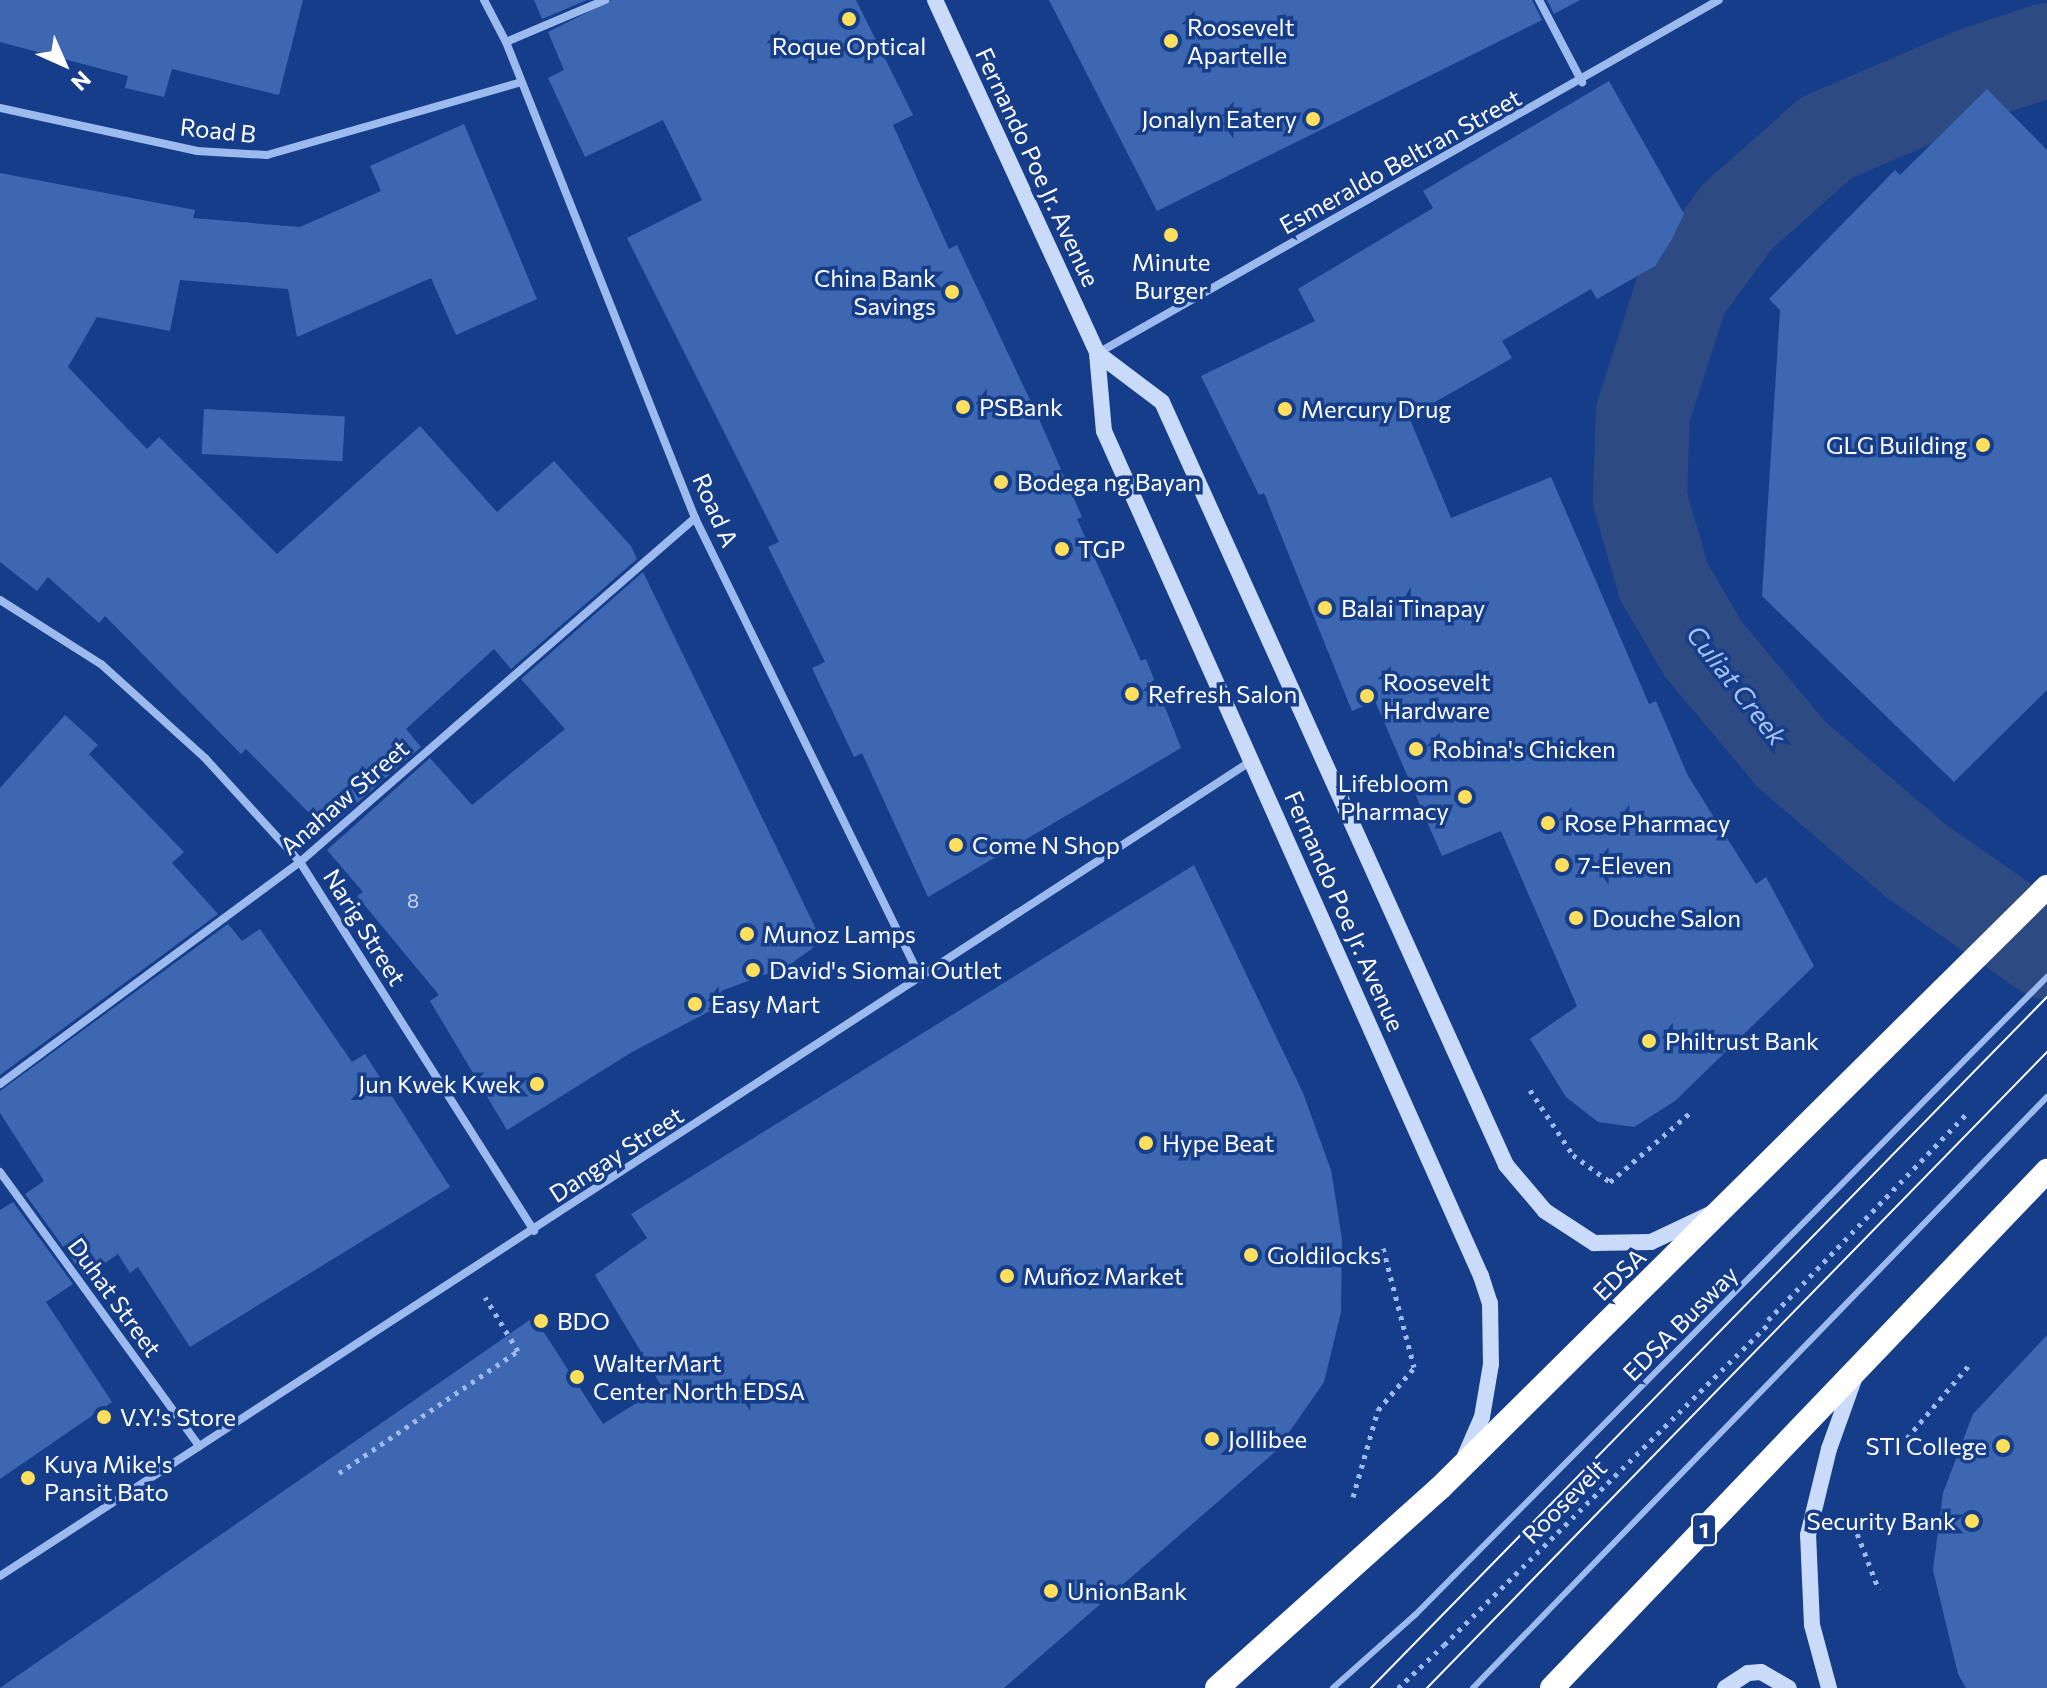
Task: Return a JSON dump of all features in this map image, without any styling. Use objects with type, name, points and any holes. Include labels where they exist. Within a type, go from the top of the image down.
[{"type":"highway","name":"EDSA","points":[[1217,1688],[1440,1488],[1894,1044],[2047,887]]},
{"type":"highway","name":"1","points":[[1552,1688],[1857,1373],[2041,1177]]},
{"type":"main road","name":"Fernando Poe Jr. Avenue","points":[[935,0],[1097,353],[1104,431],[1490,1303],[1491,1364],[1482,1417],[1464,1458],[1440,1488]]},
{"type":"main road","name":"Fernando Poe Jr. Avenue","points":[[1097,353],[1162,402],[1506,1165],[1518,1182],[1567,1228],[1594,1243],[1613,1246],[1651,1242],[1732,1202]]},
{"type":"main road","points":[[1829,1688],[1812,1625],[1808,1535],[1829,1449],[1857,1373]]},
{"type":"main road","points":[[1725,1688],[1748,1673],[1761,1672],[1789,1688]]},
{"type":"street","name":"Road A","points":[[484,0],[506,42],[695,518],[921,979]]},
{"type":"street","points":[[506,42],[605,0]]},
{"type":"street","points":[[1539,0],[1582,82]]},
{"type":"street","name":"Esmeraldo Beltran Street","points":[[1097,353],[1582,82],[1719,0]]},
{"type":"street","name":"Road B","points":[[0,108],[197,151],[267,155],[521,82]]},
{"type":"street","name":"Anahaw Street","points":[[0,1084],[300,862],[695,518]]},
{"type":"street","name":"Narig Street","points":[[0,600],[101,664],[205,758],[300,862],[534,1231]]},
{"type":"street","name":"Dangay Street","points":[[0,1576],[921,979],[1251,761]]},
{"type":"street","name":"Duhat Street","points":[[0,1172],[199,1446]]},
{"type":"lane","name":"EDSA Busway","points":[[1333,1688],[1415,1615],[2047,977]]},
{"type":"lane","points":[[1473,1688],[2047,1097]]},
{"type":"path","points":[[1530,1090],[1573,1155],[1610,1182],[1692,1111]]},
{"type":"path","points":[[1709,1381],[1966,1114]]},
{"type":"path","points":[[1353,1497],[1378,1410],[1414,1368],[1383,1248]]},
{"type":"path","points":[[339,1473],[518,1351],[470,1272]]},
{"type":"path","points":[[1709,1381],[1768,1323]]},
{"type":"path","points":[[1907,1438],[1970,1364]]},
{"type":"path","name":"Roosevelt","points":[[1444,1645],[1709,1381]]},
{"type":"path","points":[[1846,1506],[1879,1590]]},
{"type":"path","points":[[1398,1688],[1516,1577]]},
{"type":"building","points":[[0,0],[303,0],[279,95],[172,69],[164,97],[125,88],[128,76],[0,42]]},
{"type":"building","points":[[534,0],[587,0],[542,19]]},
{"type":"building","points":[[612,0],[856,0],[913,115],[893,125],[949,249],[957,245],[1039,419],[1082,517],[1077,519],[1141,661],[1146,659],[1181,748],[928,897],[862,753],[854,757],[812,668],[825,662],[768,547],[779,542],[627,238],[702,200],[663,120],[585,157],[548,78],[564,70],[548,32]]},
{"type":"building","points":[[1049,0],[1532,0],[1542,20],[1157,211]]},
{"type":"building","points":[[1547,0],[1580,0],[1554,14]]},
{"type":"building","points":[[1609,81],[1684,214],[1672,239],[1655,266],[1597,299],[1591,289],[1502,341],[1512,358],[1409,417],[1451,518],[1551,477],[1649,704],[1656,701],[1688,776],[1756,884],[1766,877],[1814,966],[1675,1101],[1634,1127],[1598,1122],[1566,1097],[1530,1039],[1577,1006],[1501,831],[1442,856],[1375,701],[1352,711],[1264,493],[1259,495],[1201,376],[1315,321],[1298,289],[1433,208],[1423,191]]},
{"type":"building","points":[[1987,89],[2047,150],[2047,690],[1954,782],[1762,596],[1780,310],[1769,299],[1895,170],[1900,175]]},
{"type":"building","points":[[464,124],[537,299],[456,335],[431,278],[297,337],[288,289],[180,280],[170,331],[97,317],[68,367],[147,449],[159,437],[277,554],[420,426],[497,512],[554,461],[631,546],[637,559],[511,669],[494,649],[406,729],[421,747],[326,830],[246,749],[241,754],[105,616],[99,623],[48,577],[37,591],[0,562],[0,173],[195,210],[193,218],[300,227],[381,191],[370,166]]},
{"type":"building","points":[[204,409],[345,416],[342,461],[202,454]]},
{"type":"building","points":[[643,572],[817,931],[814,947],[788,966],[721,991],[727,1002],[632,1052],[507,1130],[430,1001],[439,995],[357,896],[363,892],[327,850],[430,758],[472,805],[565,729],[521,679]]},
{"type":"building","points":[[65,715],[98,745],[89,754],[184,852],[172,863],[218,914],[0,1075],[0,788]]},
{"type":"building","name":"Muñoz Market","points":[[1194,865],[1303,1093],[1331,1170],[1342,1239],[1341,1312],[1324,1382],[1276,1451],[1004,1688],[0,1688],[534,1317],[603,1424],[662,1387],[595,1275],[647,1238],[631,1214]]},
{"type":"building","points":[[228,924],[242,941],[260,929],[352,1062],[365,1054],[450,1187],[190,1347],[138,1267],[130,1273],[118,1254],[85,1277],[25,1194],[44,1181],[0,1113],[0,1091]]},
{"type":"building","points":[[13,1202],[73,1284],[46,1302],[112,1402],[0,1479],[0,1210]]},
{"type":"building","points":[[2047,1335],[2047,1688],[1966,1688],[1958,1674],[1933,1570],[1943,1493],[1973,1414]]},
{"type":"waterway","name":"Culiat Creek","points":[[2047,50],[1975,74],[1826,138],[1737,217],[1682,292],[1643,413],[1640,499],[1664,582],[1704,650],[1792,755],[1916,861],[2047,952]]},
{"type":"tram line","points":[[1371,1688],[2047,997]]},
{"type":"tram line","points":[[1427,1688],[2047,1052]]},
{"type":"place","name":"Roque Optical","points":[[849,19]]},
{"type":"place","name":"Roosevelt Apartelle","points":[[1171,41]]},
{"type":"place","name":"Jonalyn Eatery","points":[[1313,119]]},
{"type":"place","name":"Minute Burger","points":[[1171,235]]},
{"type":"place","name":"China Bank Savings","points":[[952,292]]},
{"type":"place","name":"PSBank","points":[[963,407]]},
{"type":"place","name":"Mercury Drug","points":[[1285,409]]},
{"type":"place","name":"GLG Building","points":[[1983,445]]},
{"type":"place","name":"Bodega ng Bayan","points":[[1001,482]]},
{"type":"place","name":"TGP","points":[[1062,549]]},
{"type":"place","name":"Balai Tinapay","points":[[1325,608]]},
{"type":"place","name":"Refresh Salon","points":[[1132,694]]},
{"type":"place","name":"Roosevelt Hardware","points":[[1367,696]]},
{"type":"place","name":"Robina's Chicken","points":[[1416,749]]},
{"type":"place","name":"Lifebloom Pharmacy","points":[[1465,797]]},
{"type":"place","name":"Rose Pharmacy","points":[[1548,823]]},
{"type":"place","name":"Come N Shop","points":[[956,845]]},
{"type":"place","name":"7-Eleven","points":[[1562,865]]},
{"type":"place","name":"Douche Salon","points":[[1576,918]]},
{"type":"place","name":"Munoz Lamps","points":[[747,934]]},
{"type":"place","name":"David's Siomai Outlet","points":[[753,970]]},
{"type":"place","name":"Easy Mart","points":[[695,1004]]},
{"type":"place","name":"Philtrust Bank","points":[[1649,1041]]},
{"type":"place","name":"Jun Kwek Kwek","points":[[537,1084]]},
{"type":"place","name":"Hype Beat","points":[[1146,1143]]},
{"type":"place","name":"Goldilocks","points":[[1251,1255]]},
{"type":"place","name":"Muñoz Market","points":[[1007,1276]]},
{"type":"place","name":"BDO","points":[[541,1321]]},
{"type":"place","name":"WalterMart Center North EDSA","points":[[577,1377]]},
{"type":"place","name":"V.Y.'s Store","points":[[104,1417]]},
{"type":"place","name":"Jollibee","points":[[1212,1439]]},
{"type":"place","name":"STI College","points":[[2003,1446]]},
{"type":"place","name":"Kuya Mike's Pansit Bato","points":[[28,1478]]},
{"type":"place","name":"Security Bank","points":[[1972,1521]]},
{"type":"place","name":"UnionBank","points":[[1051,1591]]}]
